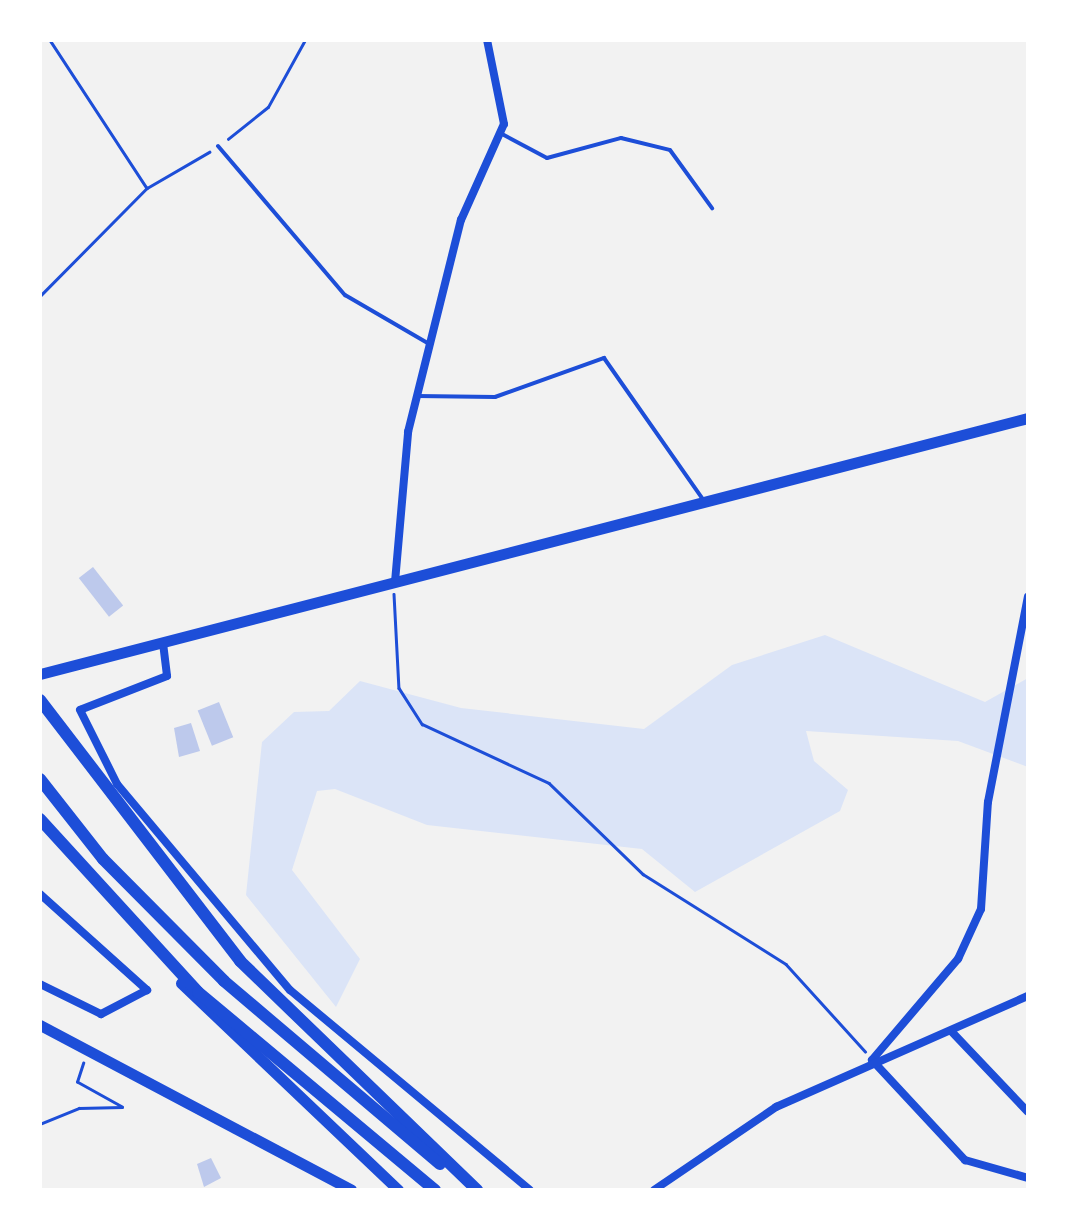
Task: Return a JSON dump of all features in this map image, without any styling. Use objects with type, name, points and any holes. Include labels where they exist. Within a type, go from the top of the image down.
[{"type":"highway","points":[[40,700],[240,961],[476,1190]]},
{"type":"highway","points":[[40,779],[103,859],[266,1022],[476,1190]]},
{"type":"highway","points":[[40,819],[142,938],[297,1081],[435,1190]]},
{"type":"main road","points":[[40,674],[1028,418]]},
{"type":"main road","points":[[142,938],[236,1044],[398,1190]]},
{"type":"main road","points":[[40,1025],[352,1190]]},
{"type":"street","points":[[395,583],[417,396],[461,220],[502,134],[487,40]]},
{"type":"street","points":[[872,1060],[958,959],[982,908],[988,802],[1028,596]]},
{"type":"street","points":[[163,643],[167,676],[80,710],[117,784],[290,990],[530,1190]]},
{"type":"street","points":[[40,894],[147,990],[109,1015],[40,984]]},
{"type":"street","points":[[654,1190],[776,1107],[872,1060],[952,1032],[1024,998],[1028,1008]]},
{"type":"street","points":[[952,1032],[1028,1112]]},
{"type":"street","points":[[872,1060],[966,1160],[1028,1178]]},
{"type":"lane","points":[[502,134],[547,158],[621,138],[670,150],[712,208]]},
{"type":"lane","points":[[218,146],[345,295],[430,345]]},
{"type":"lane","points":[[417,396],[495,397],[604,358],[694,476],[704,504]]},
{"type":"path","points":[[50,40],[147,188]]},
{"type":"path","points":[[40,296],[147,188],[218,146],[268,107],[305,40]]},
{"type":"path","points":[[395,583],[393,660],[403,701],[422,724],[550,783],[643,874],[786,964],[872,1060]]},
{"type":"path","points":[[40,1124],[79,1108],[122,1107],[77,1082],[84,1062]]},
{"type":"shaded area","points":[[825,635],[985,702],[1028,678],[1028,767],[958,741],[806,731],[814,761],[848,790],[840,811],[695,892],[642,849],[427,825],[335,789],[317,791],[292,870],[360,959],[336,1007],[246,895],[262,742],[294,712],[329,711],[360,681],[461,708],[644,729],[732,665]]},
{"type":"building","points":[[93,567],[123,606],[109,617],[79,578]]},
{"type":"building","points":[[219,702],[233,737],[212,746],[198,711]]},
{"type":"building","points":[[191,723],[200,751],[179,757],[174,728]]},
{"type":"building","points":[[211,1158],[221,1178],[204,1187],[197,1164]]}]
